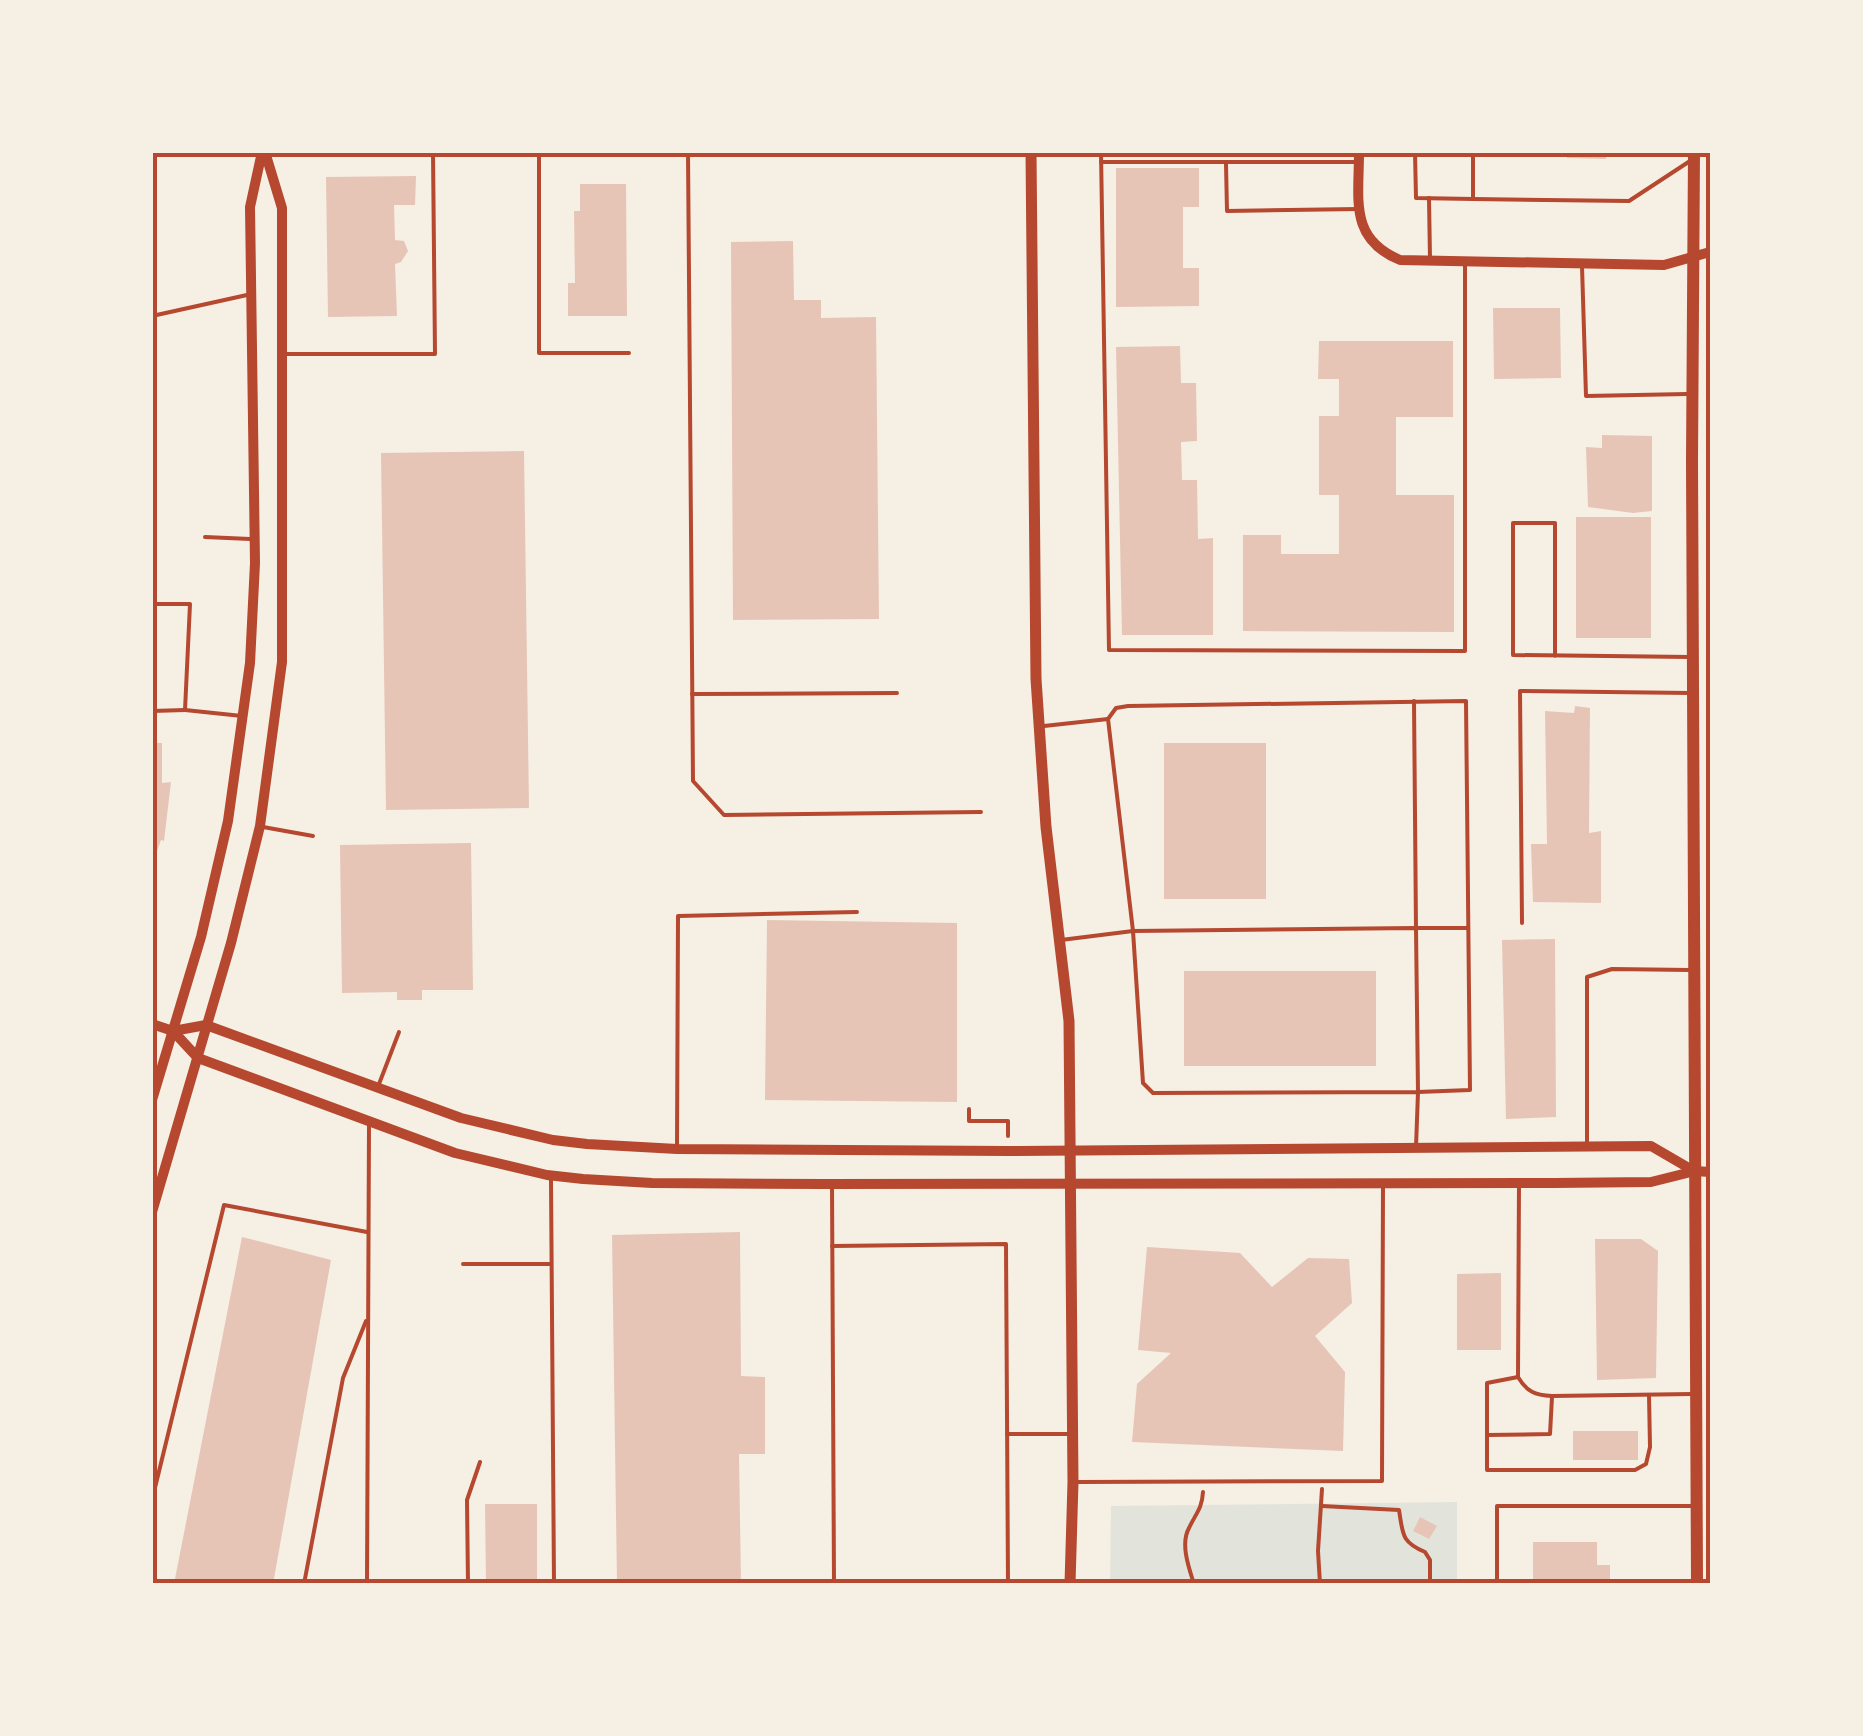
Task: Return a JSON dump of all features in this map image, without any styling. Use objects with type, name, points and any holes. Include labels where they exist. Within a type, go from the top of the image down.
[{"type":"main road","points":[[1030,152],[1036,680],[1046,827],[1070,1021],[1070,1584]]},
{"type":"main road","points":[[1694,155],[1697,1584]]},
{"type":"street","points":[[152,1100],[201,936],[228,821],[250,663],[254,539],[250,207],[264,152]]},
{"type":"street","points":[[152,1212],[231,943],[260,826],[282,662],[282,208],[264,152]]},
{"type":"street","points":[[1359,157],[1363,230],[1373,245],[1400,260],[1672,264],[1710,252]]},
{"type":"street","points":[[152,1024],[173,1031],[206,1026],[460,1118],[553,1140],[676,1149],[1008,1151],[1651,1146],[1695,1172]]},
{"type":"street","points":[[173,1031],[198,1058],[455,1153],[550,1175],[652,1183],[1072,1185],[1651,1182],[1710,1172]]},
{"type":"lane","points":[[282,354],[435,354],[432,152]]},
{"type":"lane","points":[[540,152],[538,353],[629,353]]},
{"type":"lane","points":[[688,152],[693,781],[724,814],[980,812]]},
{"type":"lane","points":[[1101,152],[1109,650],[1464,651],[1464,262]]},
{"type":"lane","points":[[1415,152],[1416,198],[1473,199],[1629,200],[1694,155]]},
{"type":"lane","points":[[1473,152],[1473,199]]},
{"type":"lane","points":[[1101,162],[1359,157]]},
{"type":"lane","points":[[1226,162],[1226,211],[1359,209]]},
{"type":"lane","points":[[1429,198],[1430,261]]},
{"type":"lane","points":[[1582,264],[1586,396],[1692,394]]},
{"type":"lane","points":[[152,316],[251,294]]},
{"type":"lane","points":[[1555,656],[1555,523],[1513,523],[1513,656],[1555,656],[1694,656]]},
{"type":"lane","points":[[205,536],[254,539]]},
{"type":"lane","points":[[152,604],[190,604],[185,710]]},
{"type":"lane","points":[[1522,924],[1520,690],[1695,693]]},
{"type":"lane","points":[[692,694],[897,693]]},
{"type":"lane","points":[[1466,701],[1470,1090],[1153,1094],[1143,1083],[1133,930],[1108,719],[1116,708],[1128,706],[1414,702],[1466,701]]},
{"type":"lane","points":[[1414,702],[1416,1147]]},
{"type":"lane","points":[[152,711],[243,716]]},
{"type":"lane","points":[[1039,727],[1108,719]]},
{"type":"lane","points":[[260,826],[313,836]]},
{"type":"lane","points":[[676,1149],[678,916],[856,912]]},
{"type":"lane","points":[[1060,940],[1133,930],[1468,928]]},
{"type":"lane","points":[[1587,1147],[1587,977],[1612,969],[1695,970]]},
{"type":"lane","points":[[378,1087],[399,1032]]},
{"type":"lane","points":[[367,1584],[369,1120]]},
{"type":"lane","points":[[550,1175],[554,1584]]},
{"type":"lane","points":[[1073,1482],[1382,1481],[1383,1182]]},
{"type":"lane","points":[[1519,1183],[1518,1377],[1525,1388],[1536,1395],[1552,1396],[1696,1394]]},
{"type":"lane","points":[[832,1184],[834,1584]]},
{"type":"lane","points":[[152,1500],[224,1205],[367,1232]]},
{"type":"lane","points":[[832,1246],[1006,1244],[1008,1584]]},
{"type":"lane","points":[[463,1264],[551,1264]]},
{"type":"lane","points":[[304,1584],[343,1378],[367,1318]]},
{"type":"lane","points":[[1518,1377],[1487,1383],[1488,1470],[1635,1470],[1646,1464],[1650,1447],[1649,1395]]},
{"type":"lane","points":[[1488,1435],[1550,1434],[1552,1396]]},
{"type":"lane","points":[[1007,1434],[1073,1434]]},
{"type":"lane","points":[[468,1584],[467,1500],[480,1462]]},
{"type":"lane","points":[[1496,1584],[1496,1506],[1697,1506]]},
{"type":"path","points":[[970,1109],[969,1122],[1008,1121],[1008,1151]]},
{"type":"path","points":[[1194,1584],[1187,1564],[1186,1538],[1202,1511],[1204,1482]]},
{"type":"path","points":[[1320,1584],[1323,1482]]},
{"type":"path","points":[[1322,1506],[1399,1510],[1401,1533],[1407,1544],[1425,1552],[1430,1560],[1430,1584]]},
{"type":"shaded area","points":[[1457,1502],[1457,1583],[1110,1584],[1111,1506]]},
{"type":"building","points":[[1567,152],[1606,152],[1606,159],[1567,158]]},
{"type":"building","points":[[1116,168],[1199,168],[1199,207],[1183,207],[1183,268],[1199,268],[1199,306],[1116,307]]},
{"type":"building","points":[[416,176],[415,205],[394,205],[395,240],[404,241],[408,251],[395,264],[397,316],[328,317],[326,177]]},
{"type":"building","points":[[580,184],[626,184],[627,316],[568,316],[568,283],[575,283],[574,211],[580,211]]},
{"type":"building","points":[[793,241],[794,300],[821,300],[821,318],[876,317],[879,619],[733,620],[731,242]]},
{"type":"building","points":[[1493,308],[1560,308],[1561,378],[1494,379]]},
{"type":"building","points":[[1319,341],[1453,341],[1453,417],[1396,417],[1396,495],[1454,495],[1454,632],[1243,631],[1243,535],[1281,535],[1281,554],[1339,554],[1339,495],[1319,495],[1319,416],[1339,416],[1339,379],[1318,379]]},
{"type":"building","points":[[1180,346],[1181,383],[1196,383],[1197,441],[1181,442],[1182,480],[1197,480],[1198,539],[1213,538],[1213,635],[1122,635],[1116,347]]},
{"type":"building","points":[[1602,435],[1652,436],[1652,511],[1633,513],[1588,507],[1586,447],[1602,448]]},
{"type":"building","points":[[524,451],[529,808],[386,810],[381,453]]},
{"type":"building","points":[[1576,517],[1651,517],[1651,638],[1576,638]]},
{"type":"building","points":[[1575,706],[1590,708],[1589,833],[1601,831],[1601,903],[1533,902],[1531,844],[1547,844],[1545,711],[1574,713]]},
{"type":"building","points":[[152,743],[162,743],[162,783],[171,782],[164,841],[161,840],[153,862]]},
{"type":"building","points":[[1164,743],[1266,743],[1266,899],[1164,899]]},
{"type":"building","points":[[471,843],[473,990],[422,990],[422,1000],[397,1000],[397,992],[342,993],[340,845]]},
{"type":"building","points":[[767,920],[957,923],[957,1102],[765,1100]]},
{"type":"building","points":[[1555,939],[1556,1117],[1506,1119],[1502,940]]},
{"type":"building","points":[[1184,971],[1376,971],[1376,1066],[1184,1066]]},
{"type":"building","points":[[740,1232],[741,1376],[765,1377],[765,1454],[739,1454],[741,1584],[617,1584],[612,1235]]},
{"type":"building","points":[[242,1237],[331,1260],[273,1584],[174,1584]]},
{"type":"building","points":[[1595,1239],[1641,1239],[1658,1251],[1656,1378],[1597,1380]]},
{"type":"building","points":[[1147,1247],[1240,1253],[1272,1287],[1308,1258],[1349,1259],[1352,1303],[1315,1336],[1345,1372],[1343,1451],[1132,1442],[1137,1384],[1171,1353],[1138,1350]]},
{"type":"building","points":[[1501,1273],[1501,1350],[1457,1350],[1457,1274]]},
{"type":"building","points":[[1573,1431],[1638,1431],[1638,1460],[1573,1460]]},
{"type":"building","points":[[485,1504],[537,1504],[537,1584],[486,1584]]},
{"type":"building","points":[[1420,1517],[1437,1526],[1429,1539],[1413,1531]]},
{"type":"building","points":[[1533,1542],[1597,1542],[1597,1565],[1610,1565],[1610,1584],[1533,1584]]}]
